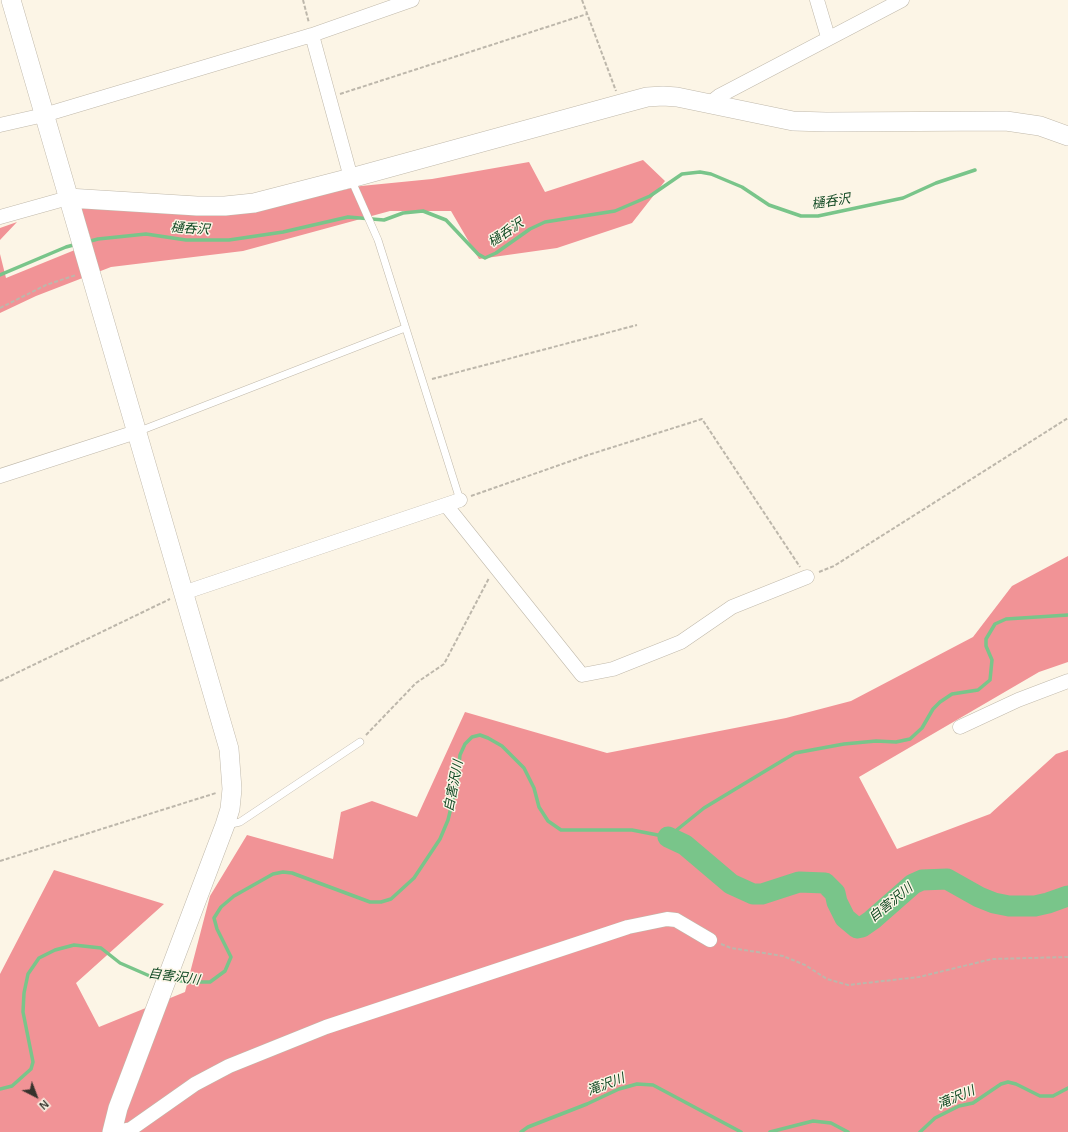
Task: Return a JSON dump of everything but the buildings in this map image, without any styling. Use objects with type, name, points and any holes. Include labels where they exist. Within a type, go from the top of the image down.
[{"type":"street","points":[[11,0],[229,749],[232,789],[230,809],[225,826],[118,1108],[112,1132]]},
{"type":"street","points":[[0,124],[44,115],[312,36],[412,0]]},
{"type":"street","points":[[816,0],[828,37]]},
{"type":"street","points":[[710,104],[719,96],[828,37],[902,0]]},
{"type":"street","points":[[312,36],[351,178]]},
{"type":"street","points":[[0,217],[68,198],[225,206],[278,198],[647,97],[663,96],[793,121],[1006,121],[1040,126],[1068,136]]},
{"type":"street","points":[[0,476],[136,432]]},
{"type":"street","points":[[183,593],[460,500]]},
{"type":"street","points":[[446,505],[582,675],[614,670],[681,642],[732,607],[806,577]]},
{"type":"street","points":[[960,727],[1018,700],[1068,681]]},
{"type":"street","points":[[116,1132],[131,1129],[195,1084],[229,1066],[319,1030],[628,927],[666,918],[676,920],[710,940]]},
{"type":"lane","points":[[351,178],[378,240],[460,500]]},
{"type":"lane","points":[[136,432],[405,328]]},
{"type":"lane","points":[[225,826],[240,822],[360,742]]},
{"type":"path","points":[[303,0],[312,36]]},
{"type":"path","points":[[582,0],[621,104]]},
{"type":"path","points":[[329,97],[587,14]]},
{"type":"path","points":[[0,308],[46,285],[89,270]]},
{"type":"path","points":[[422,382],[638,325]]},
{"type":"path","points":[[460,500],[588,455],[702,419],[806,577],[834,566],[1068,418]]},
{"type":"path","points":[[360,742],[416,683],[444,664],[495,566]]},
{"type":"path","points":[[0,681],[183,593]]},
{"type":"path","points":[[0,861],[202,796],[232,789]]},
{"type":"path","points":[[710,940],[731,948],[783,956],[805,965],[826,979],[848,985],[919,977],[992,959],[1068,957]]},
{"type":"shaded area","points":[[643,160],[665,181],[632,223],[557,248],[479,259],[451,211],[390,211],[243,251],[111,267],[36,296],[0,313],[0,254],[6,278],[92,243],[80,206],[239,213],[361,186],[432,179],[529,162],[545,192]]},
{"type":"shaded area","points":[[17,222],[0,240],[0,228]]},
{"type":"shaded area","points":[[1068,556],[1068,662],[1039,672],[859,777],[897,849],[990,814],[1056,754],[1068,750],[1068,1132],[0,1132],[0,974],[54,870],[164,904],[76,983],[99,1027],[185,992],[210,896],[247,835],[333,859],[341,812],[372,801],[417,817],[465,712],[607,753],[786,718],[851,701],[973,637],[1012,586]]},
{"type":"waterway","name":"樋呑沢","points":[[87,242],[98,239],[146,234],[186,240],[229,240],[283,232],[348,217],[384,220],[403,213],[423,211],[446,220],[478,254],[485,258],[496,253],[530,229],[545,222],[615,211],[650,196],[682,174],[700,172],[711,174],[742,187],[769,205],[801,216],[818,216],[903,198],[936,183],[975,170]]},
{"type":"waterway","name":"樋呑沢","points":[[0,275],[66,247],[77,244]]},
{"type":"waterway","name":"自害沢川","points":[[173,980],[210,982],[225,971],[231,957],[217,929],[214,918],[221,907],[234,896],[273,874],[283,872],[292,873],[370,902],[381,902],[391,899],[414,878],[440,839],[448,820],[457,783],[460,755],[465,744],[472,737],[480,735],[502,746],[524,768],[534,788],[539,807],[548,821],[561,830],[632,830],[668,837],[704,808],[795,753],[844,744],[876,741],[896,742],[910,739],[922,728],[933,709],[940,702],[952,694],[978,690],[990,680],[992,660],[986,646],[986,639],[995,624],[1006,619],[1068,615]]},
{"type":"waterway","name":"自害沢川","points":[[668,837],[685,845],[731,884],[753,894],[762,894],[799,882],[825,883],[835,893],[837,902],[845,918],[857,928],[862,927],[872,920],[913,884],[922,880],[947,879],[979,897],[994,903],[1009,906],[1035,906],[1068,896]]},
{"type":"waterway","name":"自害沢川","points":[[0,1089],[12,1086],[31,1069],[33,1062],[23,1012],[24,993],[28,974],[39,958],[55,950],[74,945],[101,948],[120,963],[152,977],[161,978]]},
{"type":"waterway","name":"滝沢川","points":[[920,1132],[935,1118],[959,1106],[973,1103],[1001,1084],[1008,1082],[1016,1084],[1040,1096],[1053,1096],[1068,1088]]},
{"type":"waterway","name":"滝沢川","points":[[521,1132],[528,1127],[587,1104],[619,1089],[637,1084],[653,1085],[741,1132]]},
{"type":"waterway","name":"滝沢川","points":[[770,1132],[813,1121],[831,1123],[848,1132]]}]
